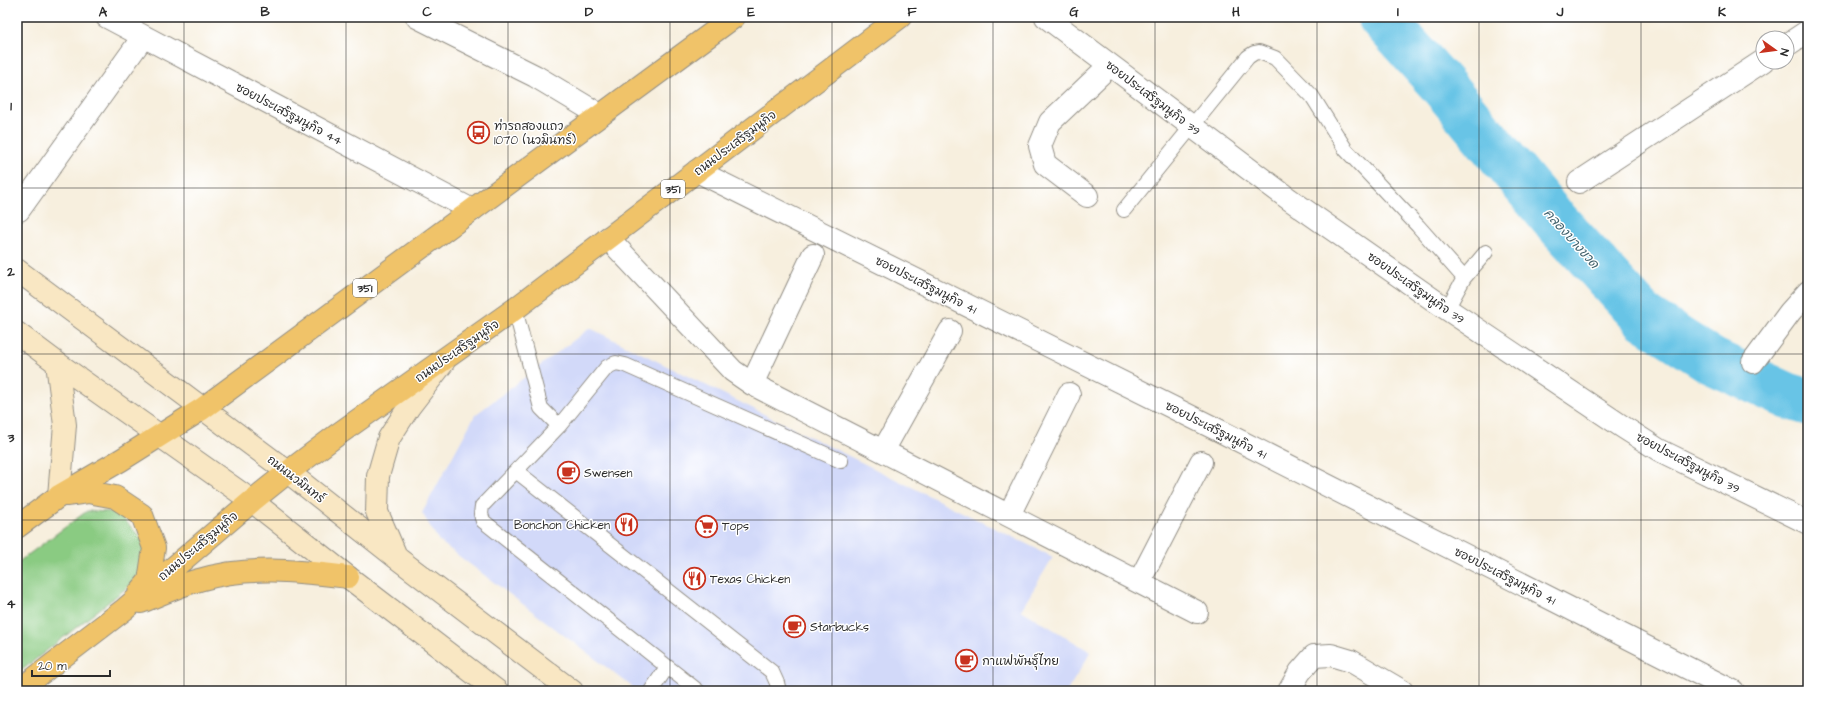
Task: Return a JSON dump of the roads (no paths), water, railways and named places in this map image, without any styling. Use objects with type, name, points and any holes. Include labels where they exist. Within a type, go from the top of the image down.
[{"type":"main road","name":"351","points":[[17,527],[60,496],[122,460],[202,409],[734,17]]},
{"type":"main road","name":"ถนนประเสริฐมนูกิจ","points":[[18,691],[125,609],[288,472],[337,435],[515,309],[900,17]]},
{"type":"main road","name":"ถนนนวมินทร์","points":[[17,270],[288,472],[397,558],[572,691]]},
{"type":"main road","points":[[17,333],[159,436],[252,501],[348,577],[497,691]]},
{"type":"main road","points":[[397,558],[377,512],[378,476],[389,438],[409,407],[445,360]]},
{"type":"main road","points":[[57,363],[65,425],[60,496],[88,492],[114,497],[142,516],[154,548],[149,581],[125,609]]},
{"type":"main road","points":[[125,609],[198,580],[234,572],[262,569],[289,570],[348,577]]},
{"type":"street","name":"ซอยประเสริฐมนูกิจ 44","points":[[107,17],[472,210]]},
{"type":"street","points":[[416,17],[535,76],[600,115]]},
{"type":"street","name":"ซอยประเสริฐมนูกิจ 39","points":[[1046,17],[1109,66],[1289,199],[1447,309],[1659,450],[1808,523]]},
{"type":"street","points":[[1795,40],[1808,31]]},
{"type":"street","points":[[19,210],[143,37]]},
{"type":"street","points":[[1087,196],[1045,164],[1040,146],[1050,122],[1109,66]]},
{"type":"street","points":[[1579,182],[1755,66]]},
{"type":"street","name":"ซอยประเสริฐมนูกิจ 41","points":[[698,171],[1220,431],[1733,691]]},
{"type":"street","points":[[608,238],[733,371],[752,384],[1198,612]]},
{"type":"street","points":[[752,384],[813,255]]},
{"type":"street","points":[[1753,362],[1790,312],[1808,292]]},
{"type":"street","points":[[883,451],[950,330]]},
{"type":"street","points":[[1009,515],[1069,394]]},
{"type":"street","points":[[1139,582],[1201,462]]},
{"type":"street","points":[[1289,691],[1300,672],[1314,656],[1331,655],[1351,661],[1402,691]]},
{"type":"lane","points":[[1124,210],[1248,57],[1259,52],[1275,58],[1312,96],[1346,150],[1418,226],[1464,278]]},
{"type":"lane","points":[[1447,309],[1464,278],[1486,252]]},
{"type":"lane","points":[[515,309],[541,408],[559,426]]},
{"type":"lane","points":[[698,691],[682,686],[668,667],[483,521],[481,514],[482,506],[559,426],[608,367],[616,363],[625,365],[841,461]]},
{"type":"lane","points":[[516,471],[772,672],[778,683],[779,691]]},
{"type":"lane","points":[[651,691],[668,667]]},
{"type":"waterway","name":"คลองบางขวด","points":[[1381,17],[1442,85],[1551,216],[1645,318],[1712,361],[1788,396],[1808,402]]},
{"type":"place","name":"ท่ารถสองแถว 1070 (นวมินทร์)","points":[[478,133]]},
{"type":"place","name":"Swensen","points":[[569,473]]},
{"type":"place","name":"Bonchon Chicken","points":[[626,525]]},
{"type":"place","name":"Tops","points":[[707,526]]},
{"type":"place","name":"Texas Chicken","points":[[694,579]]},
{"type":"place","name":"Starbucks","points":[[795,627]]},
{"type":"place","name":"กาแฟพันธุ์ไทย","points":[[967,661]]}]
